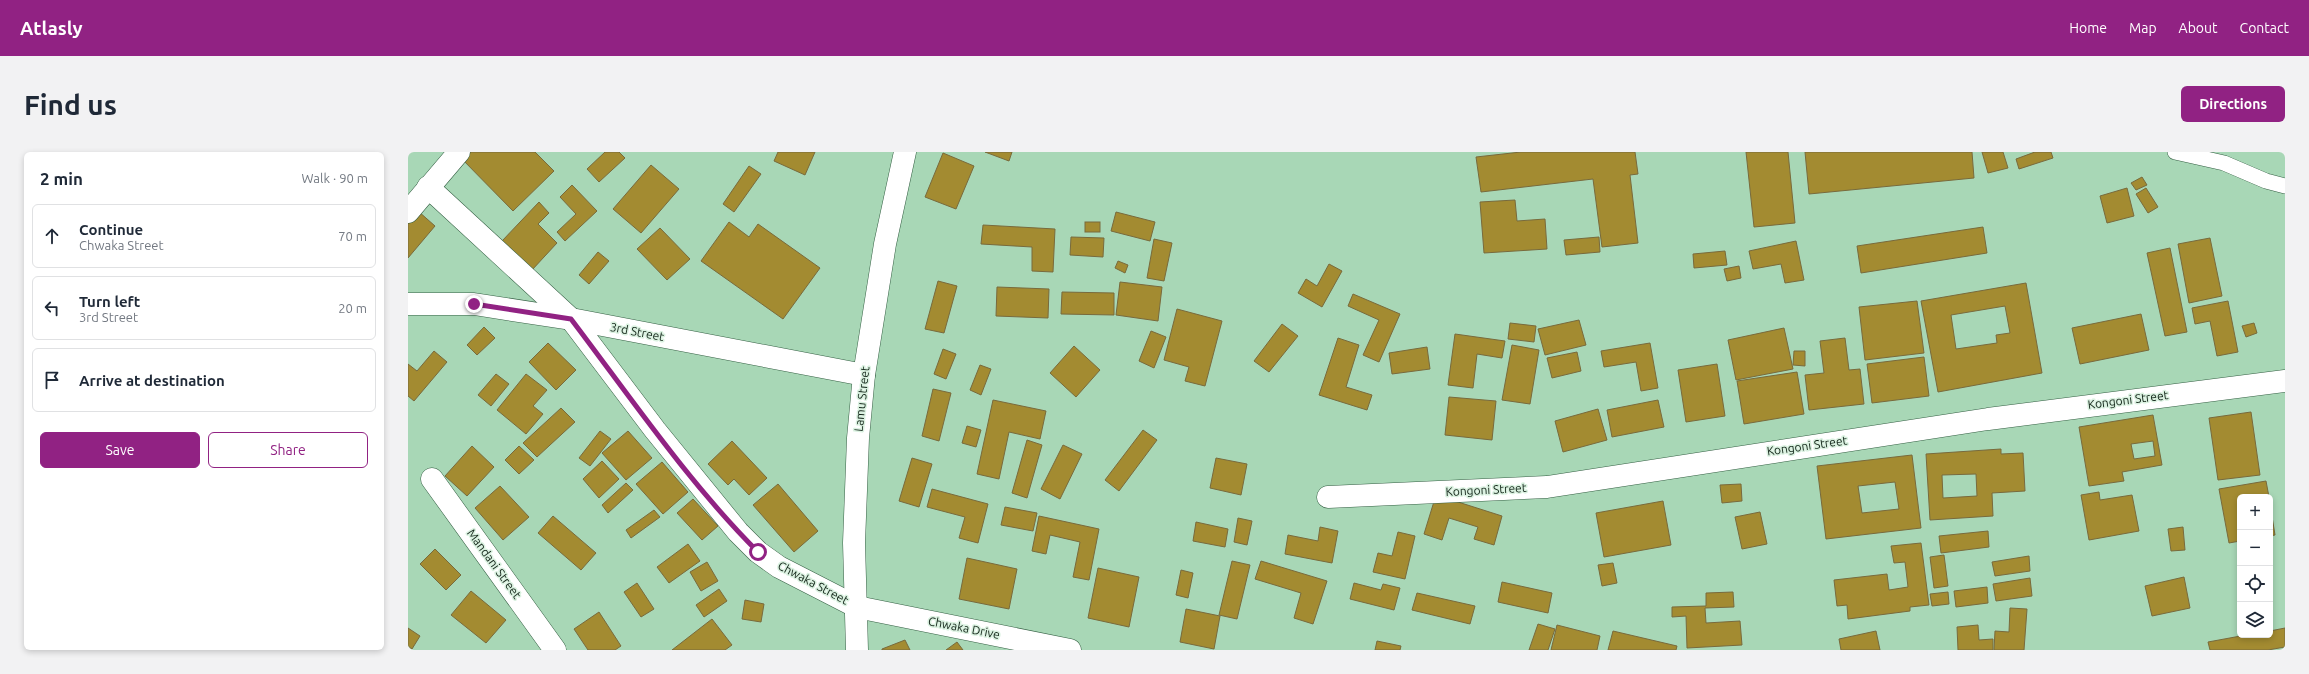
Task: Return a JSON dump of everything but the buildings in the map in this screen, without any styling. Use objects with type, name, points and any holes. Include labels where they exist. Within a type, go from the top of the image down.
[{"type":"street","points":[[408,212],[459,152]]},
{"type":"street","name":"Lamu Street","points":[[857,650],[857,607],[854,543],[858,438],[864,376],[885,244],[905,152]]},
{"type":"street","name":"Chwaka Street","points":[[428,187],[571,319],[655,430],[743,537],[758,552],[779,567],[857,607]]},
{"type":"street","name":"3rd Street","points":[[408,304],[474,304],[571,319],[864,376]]},
{"type":"street","name":"Kongoni Street","points":[[1328,497],[1547,487],[1981,420],[2285,381]]},
{"type":"street","name":"Mandani Street","points":[[432,479],[556,650]]},
{"type":"street","name":"Chwaka Drive","points":[[857,607],[1070,650]]},
{"type":"lane","points":[[2175,152],[2224,163],[2285,186]]},
{"type":"route","points":[[474,304],[571,319],[698,484],[738,532],[758,552]]}]
